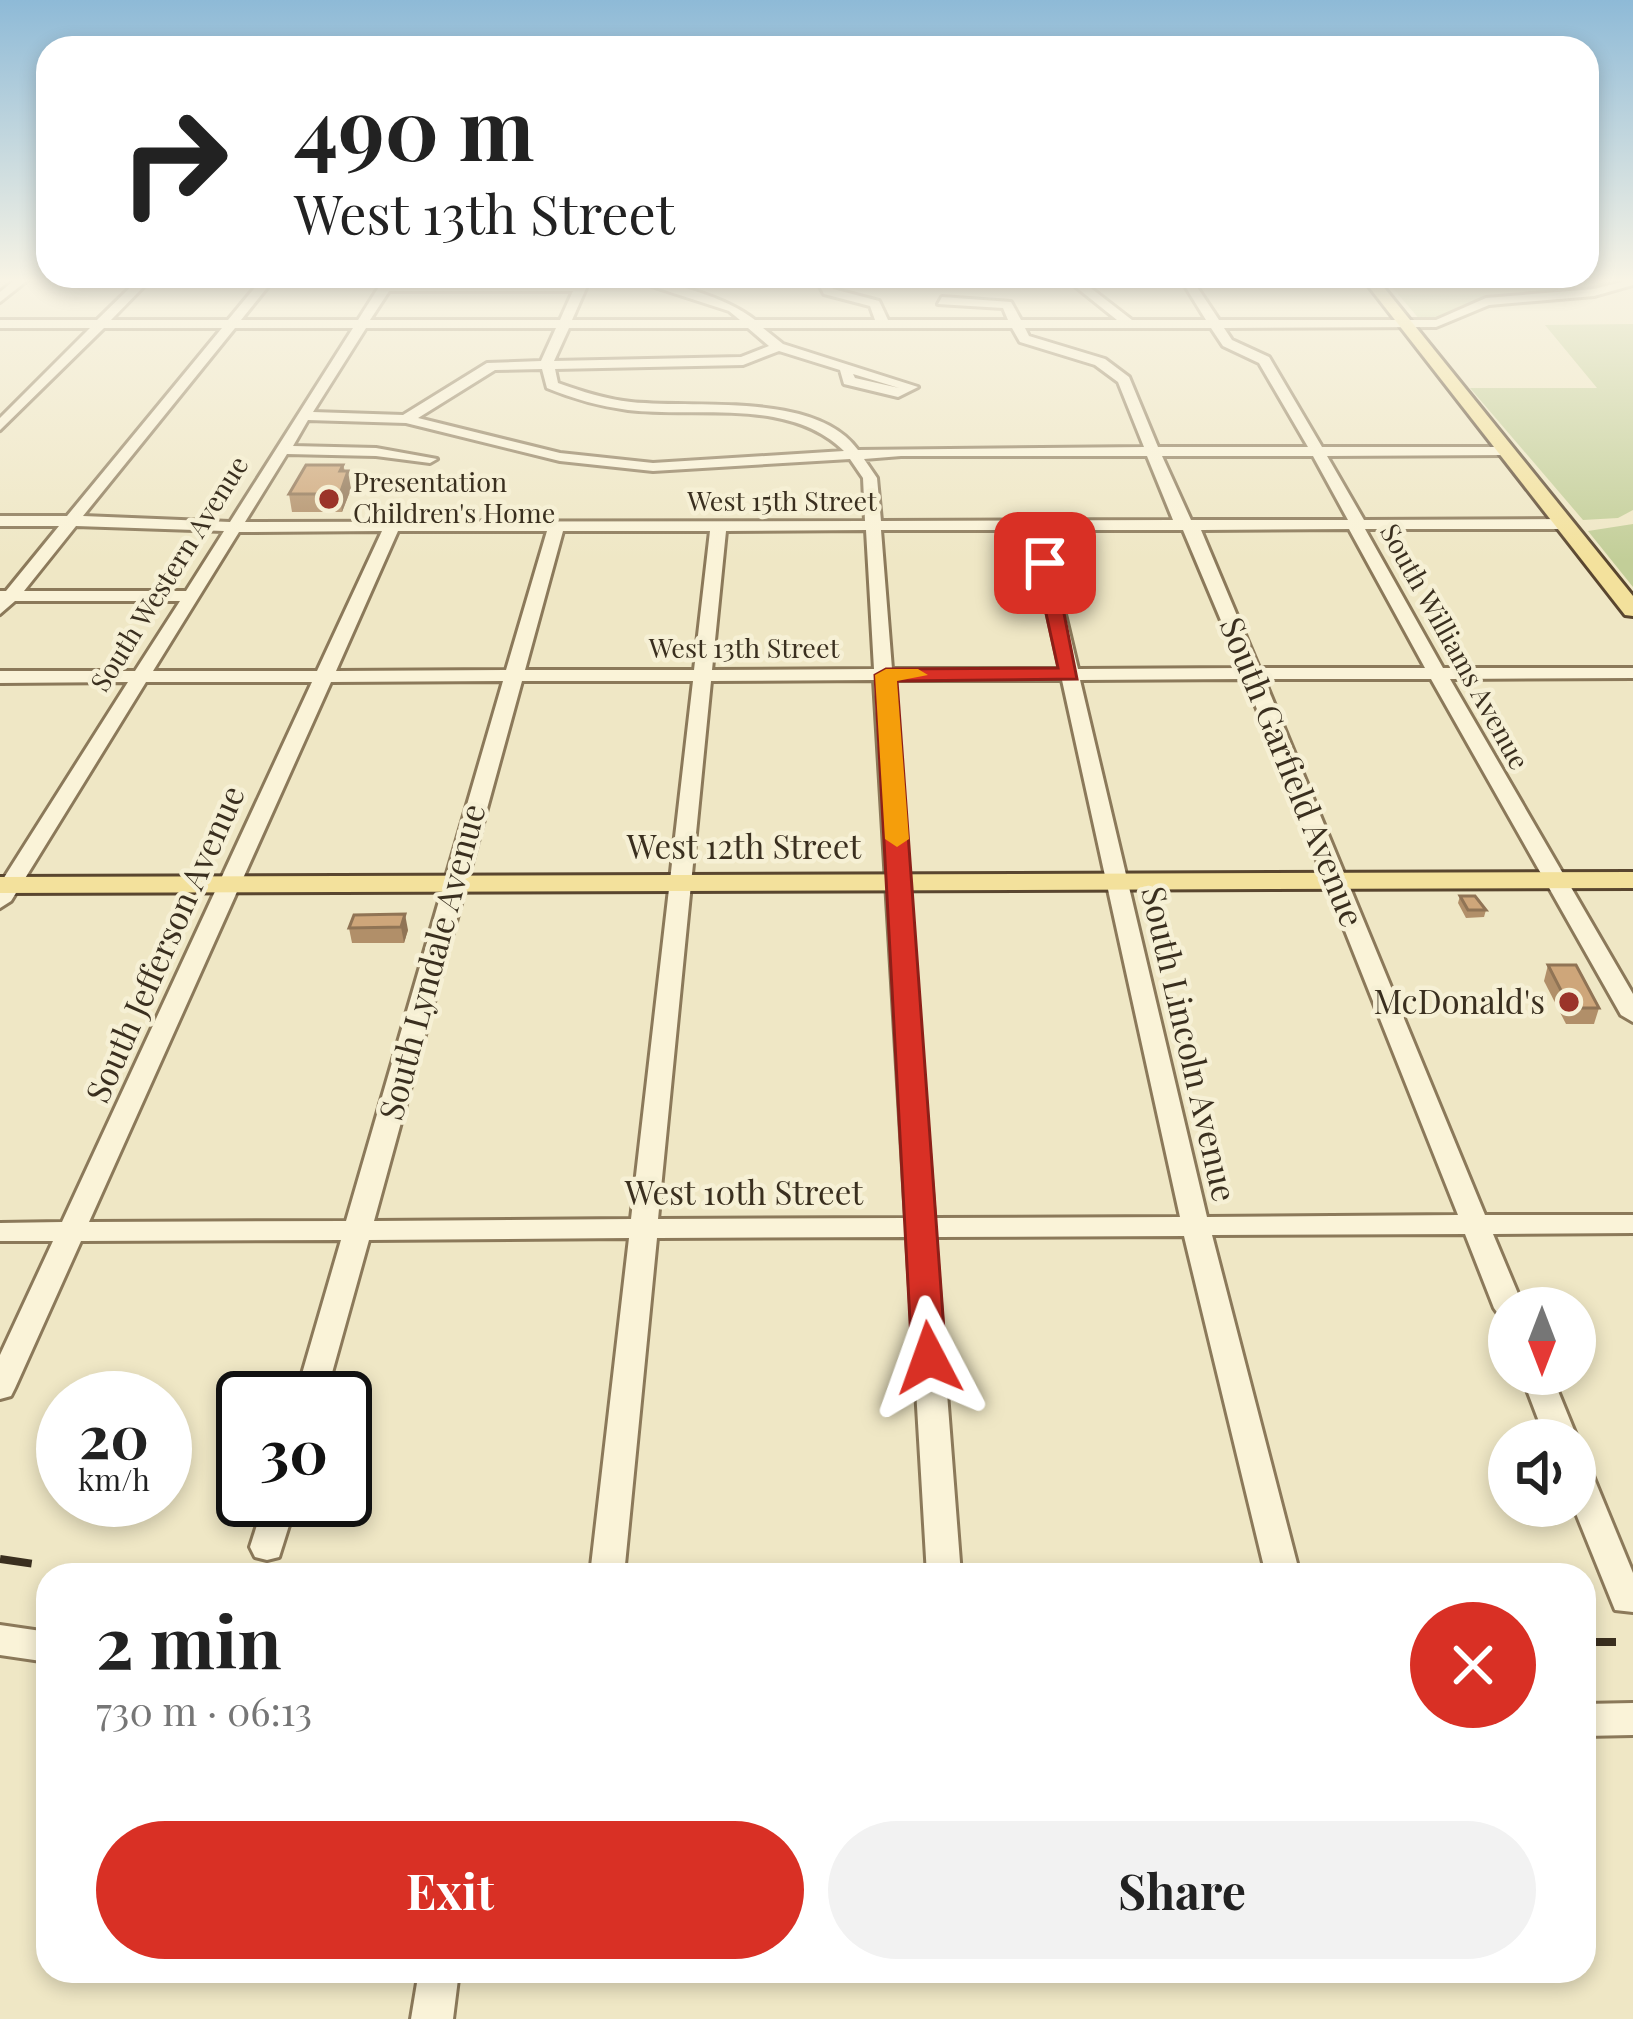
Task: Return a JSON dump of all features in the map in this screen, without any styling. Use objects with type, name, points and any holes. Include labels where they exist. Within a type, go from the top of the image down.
[{"type":"main road","points":[[1445,373],[1633,610]]},
{"type":"main road","name":"West 12th Street","points":[[4,890],[227,884],[1633,880]]},
{"type":"street","points":[[0,426],[52,373]]},
{"type":"street","points":[[3,600],[191,373]]},
{"type":"street","name":"South Western Avenue","points":[[4,890],[332,373]]},
{"type":"street","points":[[406,419],[474,373]]},
{"type":"street","points":[[549,373],[552,385],[581,398],[785,416],[839,434],[860,454],[870,478],[943,1563]]},
{"type":"street","name":"South Garfield Avenue","points":[[1118,373],[1186,525],[1195,533],[1501,1287]]},
{"type":"street","name":"South Williams Avenue","points":[[1272,373],[1319,451],[1436,673],[1633,1016]]},
{"type":"street","points":[[305,416],[406,419],[560,457],[621,465],[709,467],[860,454],[1507,451]]},
{"type":"street","points":[[283,450],[376,452],[430,459]]},
{"type":"street","name":"West 15th Street","points":[[0,521],[235,527],[1565,524]]},
{"type":"street","points":[[608,1563],[718,526]]},
{"type":"street","name":"South Lincoln Avenue","points":[[1036,526],[1196,1227],[1280,1563]]},
{"type":"street","name":"South Jefferson Avenue","points":[[0,1388],[392,527]]},
{"type":"street","name":"South Lyndale Avenue","points":[[318,1371],[556,527]]},
{"type":"street","points":[[3,600],[191,596]]},
{"type":"street","name":"West 13th Street","points":[[0,677],[1633,673]]},
{"type":"street","name":"West 10th Street","points":[[0,1232],[1633,1224]]},
{"type":"street","points":[[1596,1523],[1627,1600]]},
{"type":"street","points":[[267,1547],[273,1527]]},
{"type":"street","points":[[0,1640],[36,1645]]},
{"type":"street","points":[[1596,1720],[1633,1719]]},
{"type":"street","points":[[432,2019],[438,1983]]},
{"type":"green space","points":[[1585,373],[1633,373],[1633,510],[1618,518],[1583,520],[1470,388],[1597,388]]},
{"type":"green space","points":[[1633,524],[1633,587],[1588,531]]},
{"type":"building","points":[[306,465],[343,465],[340,471],[348,471],[340,494],[289,494]]},
{"type":"building","points":[[1460,896],[1475,896],[1486,910],[1468,910]]},
{"type":"building","points":[[405,914],[401,927],[349,928],[354,915]]},
{"type":"building","points":[[1548,965],[1576,965],[1599,1008],[1570,1008]]},
{"type":"railway","points":[[0,1559],[36,1564]]},
{"type":"railway","points":[[1596,1642],[1633,1642]]},
{"type":"slow traffic","points":[[897,839],[886,675],[918,675]]},
{"type":"place","name":"Presentation Children's Home","points":[[329,499]]},
{"type":"place","name":"McDonald's","points":[[1569,1002]]},
{"type":"route","points":[[929,1358],[886,675],[1070,674],[1045,563]]}]
